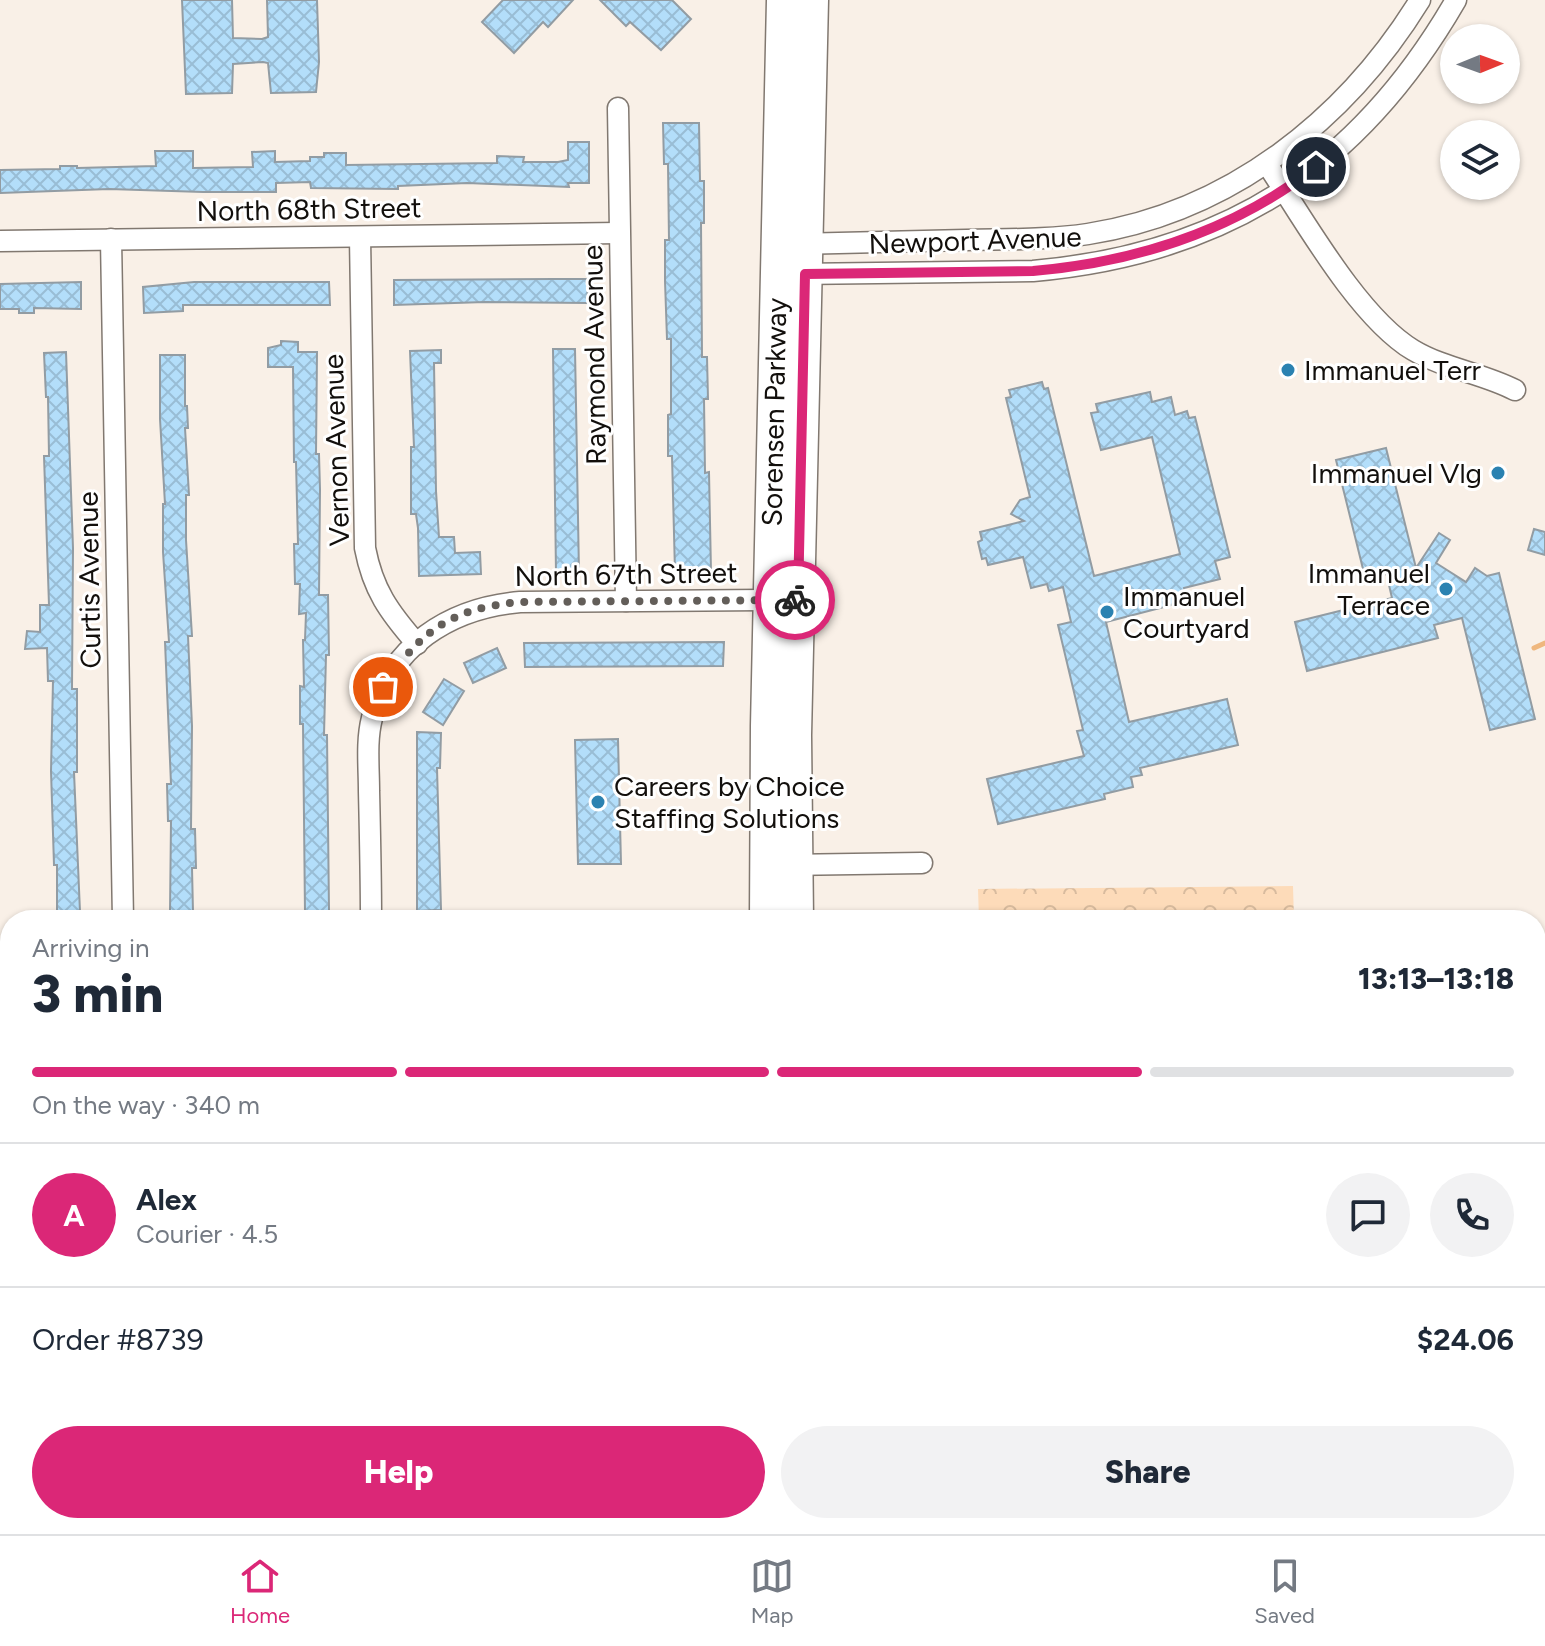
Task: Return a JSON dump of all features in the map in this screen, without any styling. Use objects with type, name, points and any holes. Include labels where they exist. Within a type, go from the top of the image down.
[{"type":"main road","name":"Sorensen Parkway","points":[[769,910],[780,865],[791,259],[783,0]]},
{"type":"main road","name":"Sorensen Parkway","points":[[791,259],[812,0]]},
{"type":"main road","name":"Sorensen Parkway","points":[[780,865],[794,910]]},
{"type":"street","name":"Newport Avenue","points":[[791,259],[1089,234],[1150,219],[1202,199],[1242,180],[1317,126],[1353,91],[1402,29],[1420,0]]},
{"type":"street","name":"Newport Avenue","points":[[791,259],[1033,271],[1101,263],[1164,248],[1203,233],[1239,217],[1338,149],[1381,106],[1421,58],[1456,0]]},
{"type":"street","name":"Raymond Avenue","points":[[618,108],[626,601]]},
{"type":"street","points":[[1267,164],[1339,274],[1393,336],[1429,359],[1490,378],[1515,390]]},
{"type":"street","name":"North 68th Street","points":[[0,241],[619,233]]},
{"type":"street","name":"Vernon Avenue","points":[[360,237],[365,548],[376,587],[386,608],[417,644]]},
{"type":"street","name":"Curtis Avenue","points":[[111,239],[123,910]]},
{"type":"street","name":"North 67th Street","points":[[417,644],[451,618],[492,604],[784,600]]},
{"type":"street","points":[[371,910],[368,748],[371,719],[383,687],[403,657],[417,644]]},
{"type":"street","points":[[780,865],[922,863]]},
{"type":"green space","points":[[1293,886],[1294,910],[979,910],[978,889]]},
{"type":"building","points":[[182,0],[232,0],[233,38],[262,39],[268,37],[267,0],[317,0],[319,62],[316,92],[271,93],[268,63],[263,62],[233,64],[232,93],[186,94]]},
{"type":"building","points":[[503,0],[573,0],[548,27],[543,22],[514,53],[482,22]]},
{"type":"building","points":[[600,0],[672,0],[691,19],[661,50],[630,22],[626,26]]},
{"type":"building","points":[[663,123],[699,123],[700,181],[704,181],[704,223],[701,223],[702,357],[707,357],[705,473],[709,472],[711,572],[675,572],[672,456],[668,456],[671,339],[667,339],[665,240],[669,240],[668,164],[664,164]]},
{"type":"building","points":[[568,142],[589,142],[589,183],[568,183],[569,187],[467,183],[398,186],[398,189],[311,188],[310,182],[276,183],[276,192],[109,189],[0,193],[0,170],[60,169],[60,166],[156,166],[155,151],[193,151],[193,168],[253,167],[252,152],[275,151],[275,162],[310,161],[310,157],[324,157],[324,153],[346,153],[346,165],[497,163],[497,156],[524,157],[523,162],[558,162],[568,160]]},
{"type":"building","points":[[587,279],[588,303],[394,305],[394,280]]},
{"type":"building","points":[[81,282],[81,309],[34,308],[34,313],[19,313],[19,309],[0,309],[0,284]]},
{"type":"building","points":[[194,282],[329,282],[330,305],[183,305],[183,311],[144,313],[143,287]]},
{"type":"building","points":[[281,341],[298,342],[298,352],[317,352],[319,595],[328,595],[329,655],[326,655],[324,735],[327,735],[329,910],[305,910],[300,686],[304,687],[306,613],[299,614],[300,584],[295,584],[294,544],[298,544],[293,367],[268,367],[268,348],[281,345]]},
{"type":"building","points":[[553,349],[575,349],[579,573],[556,573]]},
{"type":"building","points":[[441,350],[441,363],[434,363],[439,537],[454,537],[455,553],[480,552],[481,574],[419,576],[418,528],[416,514],[411,514],[411,447],[414,447],[410,351]]},
{"type":"building","points":[[66,352],[73,548],[72,689],[77,689],[77,772],[74,772],[80,910],[57,910],[51,771],[53,681],[48,681],[47,648],[25,649],[27,631],[40,632],[40,605],[49,605],[44,456],[49,456],[48,397],[44,353]]},
{"type":"building","points":[[160,355],[185,355],[189,495],[186,495],[186,540],[192,636],[188,636],[192,726],[191,829],[195,829],[196,868],[192,868],[193,910],[170,910],[171,821],[168,821],[167,784],[171,784],[165,642],[169,642]]},
{"type":"building","name":"Immanuel Courtyard","points":[[1042,382],[1044,389],[1048,388],[1094,576],[1180,554],[1152,437],[1101,450],[1091,413],[1098,412],[1096,404],[1150,392],[1152,402],[1171,397],[1175,415],[1187,411],[1189,418],[1195,417],[1230,557],[1215,561],[1220,579],[1184,588],[1187,601],[1106,622],[1129,722],[1227,699],[1238,745],[1140,768],[1142,775],[1131,777],[1133,787],[1104,794],[1105,799],[998,824],[987,779],[1084,756],[1077,731],[1083,730],[1058,625],[1071,622],[1063,587],[1049,591],[1047,584],[1031,588],[1023,557],[988,565],[986,558],[982,559],[978,542],[982,540],[980,532],[1024,521],[1011,514],[1020,500],[1030,497],[1006,398],[1011,397],[1009,390]]},
{"type":"building","name":"Immanuel Terrace","points":[[1386,448],[1416,568],[1439,533],[1450,540],[1436,563],[1466,582],[1475,568],[1487,576],[1499,573],[1535,719],[1490,730],[1462,618],[1434,625],[1438,638],[1307,671],[1295,622],[1392,598],[1386,572],[1365,577],[1336,460]]},
{"type":"building","points":[[1534,529],[1545,532],[1545,555],[1528,550]]},
{"type":"building","points":[[724,642],[723,666],[525,667],[524,643]]},
{"type":"building","points":[[497,648],[506,668],[473,683],[464,663]]},
{"type":"building","points":[[444,679],[464,691],[443,725],[423,712]]},
{"type":"building","points":[[417,732],[441,733],[440,768],[437,768],[441,910],[417,910]]},
{"type":"building","name":"Careers by Choice Staffing Solutions","points":[[618,739],[621,864],[578,864],[575,740]]},
{"type":"waterway","points":[[1534,648],[1545,643]]},
{"type":"way so far","points":[[383,687],[403,657],[435,628],[469,610],[492,604],[795,600]]},
{"type":"place","name":"Immanuel Terr","points":[[1288,370]]},
{"type":"place","name":"Immanuel Vlg","points":[[1498,473]]},
{"type":"place","name":"Immanuel Terrace","points":[[1446,589]]},
{"type":"place","name":"Immanuel Courtyard","points":[[1107,612]]},
{"type":"place","name":"Careers by Choice Staffing Solutions","points":[[598,802]]},
{"type":"route","points":[[795,600],[798,600],[805,274],[1033,271],[1101,263],[1164,248],[1239,217],[1316,167]]}]
